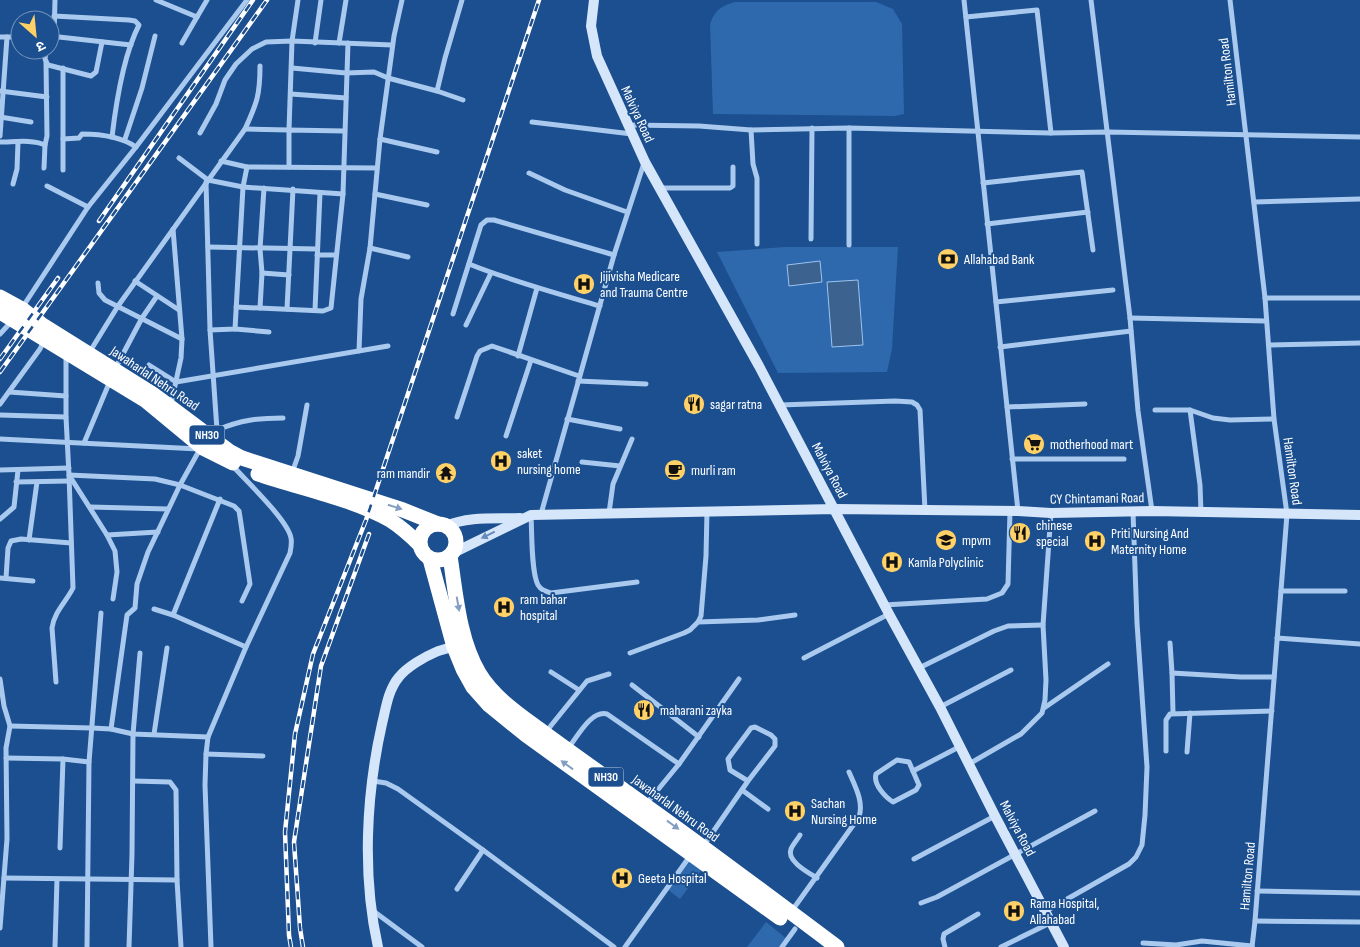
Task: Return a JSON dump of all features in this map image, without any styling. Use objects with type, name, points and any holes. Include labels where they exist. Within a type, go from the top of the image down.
[{"type":"highway","name":"Jawaharlal Nehru Road","points":[[0,297],[12,313],[48,334],[88,353],[150,404],[209,442],[242,458],[403,510],[442,525],[453,532],[456,540],[452,554],[462,669],[473,687],[502,717],[791,913],[837,947]]},
{"type":"highway","name":"Jawaharlal Nehru Road","points":[[48,334],[66,352],[113,374],[170,406],[227,460],[249,471],[373,512],[405,531],[420,545],[423,553],[430,559],[460,644],[489,687],[501,699],[567,750],[645,805],[697,851],[820,947]]},
{"type":"highway","points":[[420,545],[423,532],[430,526],[442,525]]},
{"type":"highway","points":[[430,559],[438,561],[452,554]]},
{"type":"street","points":[[158,0],[197,17]]},
{"type":"street","points":[[182,43],[207,0]]},
{"type":"street","points":[[289,167],[292,40],[298,0]]},
{"type":"street","points":[[314,43],[321,0]]},
{"type":"street","points":[[339,43],[346,0]]},
{"type":"street","points":[[360,351],[361,299],[370,248],[380,139],[392,45],[402,0]]},
{"type":"street","points":[[437,91],[462,0]]},
{"type":"street","name":"Malviya Road","points":[[594,0],[591,26],[597,56],[645,162],[780,405],[884,605],[940,707],[1064,947]]},
{"type":"street","points":[[884,605],[987,598],[1002,594],[1008,584],[1014,511],[1012,459],[964,0]]},
{"type":"street","points":[[1090,0],[1108,132],[1130,318],[1138,411],[1152,511]]},
{"type":"street","name":"Hamilton Road","points":[[1230,0],[1265,298],[1274,419],[1287,514],[1252,946]]},
{"type":"street","points":[[0,334],[12,313],[88,207],[136,147],[245,1]]},
{"type":"street","points":[[966,17],[1037,10],[1051,133]]},
{"type":"street","points":[[60,16],[135,21],[138,25],[116,99],[112,137]]},
{"type":"street","points":[[125,139],[142,88],[155,36]]},
{"type":"street","points":[[0,37],[7,37],[2,69],[0,136]]},
{"type":"street","points":[[60,37],[131,45]]},
{"type":"street","points":[[200,133],[216,104],[225,80],[236,64],[252,49],[266,42],[292,40],[314,43],[392,45]]},
{"type":"street","points":[[46,62],[48,65],[87,76],[94,75],[102,42]]},
{"type":"street","points":[[236,308],[323,311],[331,308],[343,194],[348,43]]},
{"type":"street","points":[[44,168],[47,136],[46,62]]},
{"type":"street","points":[[88,353],[135,281],[245,129],[257,102],[260,86],[260,66]]},
{"type":"street","points":[[63,68],[63,170]]},
{"type":"street","points":[[292,68],[346,73],[374,72],[388,78],[463,100]]},
{"type":"street","points":[[2,91],[47,97]]},
{"type":"street","points":[[291,94],[346,98]]},
{"type":"street","points":[[1,118],[31,122]]},
{"type":"street","points":[[532,122],[630,130],[699,126],[751,130],[849,128],[1360,137]]},
{"type":"street","points":[[811,238],[812,128]]},
{"type":"street","points":[[849,128],[850,245]]},
{"type":"street","points":[[245,129],[344,130]]},
{"type":"street","points":[[751,130],[753,164],[756,178],[757,244]]},
{"type":"street","points":[[63,139],[79,138],[82,134],[112,137],[125,139],[136,147]]},
{"type":"street","points":[[380,139],[437,152]]},
{"type":"street","points":[[0,142],[41,143],[45,145]]},
{"type":"street","points":[[14,184],[18,142]]},
{"type":"street","points":[[179,158],[207,181],[243,187],[343,194]]},
{"type":"street","points":[[221,161],[247,167],[377,168]]},
{"type":"street","points":[[637,582],[551,593],[544,591],[539,586],[535,576],[532,516],[567,419],[627,212],[645,162]]},
{"type":"street","points":[[234,329],[243,187],[247,167]]},
{"type":"street","points":[[660,188],[730,188],[733,186],[733,167]]},
{"type":"street","points":[[983,183],[1082,172],[1093,250]]},
{"type":"street","points":[[530,173],[565,190],[627,212]]},
{"type":"street","points":[[207,181],[210,330],[214,376],[209,442]]},
{"type":"street","points":[[47,186],[88,207]]},
{"type":"street","points":[[260,308],[262,273],[260,249],[264,188]]},
{"type":"street","points":[[287,309],[293,189]]},
{"type":"street","points":[[315,310],[320,193]]},
{"type":"street","points":[[375,194],[427,205]]},
{"type":"street","points":[[1254,202],[1360,199]]},
{"type":"street","points":[[987,224],[1088,212]]},
{"type":"street","points":[[453,314],[481,225],[487,220],[494,220],[614,255]]},
{"type":"street","points":[[170,406],[181,358],[182,339],[173,228]]},
{"type":"street","points":[[208,247],[290,249],[336,256]]},
{"type":"street","points":[[370,248],[408,257]]},
{"type":"street","points":[[469,264],[537,288],[600,306]]},
{"type":"street","points":[[262,273],[289,275]]},
{"type":"street","points":[[466,325],[491,273]]},
{"type":"street","points":[[135,281],[179,310]]},
{"type":"street","points":[[98,283],[101,296],[182,339]]},
{"type":"street","points":[[518,356],[537,288]]},
{"type":"street","points":[[996,302],[1113,290]]},
{"type":"street","points":[[84,443],[113,374],[142,318],[158,296]]},
{"type":"street","points":[[1265,298],[1360,298]]},
{"type":"street","points":[[1130,318],[1266,321]]},
{"type":"street","points":[[210,330],[234,329],[269,332]]},
{"type":"street","points":[[1000,347],[1131,331]]},
{"type":"street","points":[[0,404],[40,349],[48,334]]},
{"type":"street","points":[[1268,345],[1360,343]]},
{"type":"street","points":[[149,365],[176,382],[388,346]]},
{"type":"street","points":[[457,416],[476,356],[480,351],[492,346],[578,379],[646,384]]},
{"type":"street","points":[[56,682],[52,628],[55,614],[69,597],[72,588],[66,417],[66,352]]},
{"type":"street","points":[[506,436],[531,360]]},
{"type":"street","points":[[9,392],[66,396]]},
{"type":"street","points":[[780,405],[895,401],[912,402],[917,405],[921,415],[924,510]]},
{"type":"street","points":[[1007,407],[1085,404]]},
{"type":"street","points":[[292,474],[298,456],[308,405]]},
{"type":"street","points":[[1155,410],[1190,410],[1213,418],[1230,420],[1274,419]]},
{"type":"street","points":[[1190,410],[1200,485],[1201,512]]},
{"type":"street","points":[[0,415],[66,417]]},
{"type":"street","points":[[111,729],[127,615],[134,608],[137,584],[148,552],[180,485],[209,442],[247,420],[283,418]]},
{"type":"street","points":[[567,419],[620,429]]},
{"type":"street","points":[[0,439],[68,443],[209,442]]},
{"type":"street","points":[[609,513],[613,484],[632,439]]},
{"type":"street","points":[[1012,459],[1124,459]]},
{"type":"street","points":[[211,947],[205,786],[208,736],[246,647],[290,553],[291,536],[284,523],[227,460]]},
{"type":"street","points":[[582,462],[620,466]]},
{"type":"street","points":[[0,470],[69,468]]},
{"type":"street","points":[[1,516],[14,507],[18,470]]},
{"type":"street","points":[[69,478],[90,507],[115,551],[117,572],[113,599]]},
{"type":"street","points":[[16,482],[37,482],[69,478],[155,479],[180,485],[234,506],[239,511],[250,584],[242,601]]},
{"type":"street","points":[[29,540],[37,482]]},
{"type":"street","points":[[173,615],[220,499]]},
{"type":"street","points":[[90,507],[168,509]]},
{"type":"street","name":"CY Chintamani Road","points":[[442,525],[467,519],[532,516],[835,509],[1051,513],[1152,511],[1360,515]]},
{"type":"street","points":[[630,653],[690,630],[698,622],[701,616],[706,556],[707,511]]},
{"type":"street","points":[[1046,911],[1129,864],[1136,857],[1142,845],[1147,767],[1137,623],[1133,511]]},
{"type":"street","points":[[969,764],[1021,734],[1042,713],[1044,708],[1046,680],[1043,625],[1051,513]]},
{"type":"street","points":[[452,554],[532,516]]},
{"type":"street","points":[[107,535],[158,532]]},
{"type":"street","points":[[33,581],[3,578],[8,544],[14,540],[71,543]]},
{"type":"street","points":[[1281,590],[1345,591]]},
{"type":"street","points":[[154,609],[173,615],[246,647]]},
{"type":"street","points":[[87,947],[86,880],[89,762],[101,613]]},
{"type":"street","points":[[804,658],[889,614]]},
{"type":"street","points":[[698,622],[758,620],[795,615]]},
{"type":"street","points":[[918,669],[994,631],[1008,626],[1043,625]]},
{"type":"street","points":[[1277,638],[1360,644]]},
{"type":"street","points":[[1170,643],[1173,713]]},
{"type":"street","points":[[378,947],[370,908],[369,842],[371,780],[374,757],[388,698],[398,678],[417,663],[436,652],[460,644]]},
{"type":"street","points":[[154,734],[167,648]]},
{"type":"street","points":[[129,947],[132,879],[133,734],[140,653]]},
{"type":"street","points":[[1044,708],[1108,664]]},
{"type":"street","points":[[940,707],[1010,670]]},
{"type":"street","points":[[551,672],[579,690]]},
{"type":"street","points":[[1172,673],[1274,677]]},
{"type":"street","points":[[545,733],[587,681],[609,674]]},
{"type":"street","points":[[0,679],[2,706],[10,726],[6,748],[6,849],[0,928]]},
{"type":"street","points":[[645,805],[679,764],[739,679]]},
{"type":"street","points":[[632,685],[699,736]]},
{"type":"street","points":[[1166,751],[1166,720],[1168,715],[1173,713],[1272,711]]},
{"type":"street","points":[[1187,752],[1190,712]]},
{"type":"street","points":[[567,750],[592,718],[602,713],[607,714],[679,764]]},
{"type":"street","points":[[10,726],[92,728],[111,729],[133,734],[208,736]]},
{"type":"street","points":[[625,947],[775,746],[774,739],[758,727],[751,728],[728,759],[730,770],[748,782]]},
{"type":"street","points":[[913,771],[959,746]]},
{"type":"street","points":[[0,749],[6,748]]},
{"type":"street","points":[[206,754],[263,756]]},
{"type":"street","points":[[6,758],[63,759],[89,762]]},
{"type":"street","points":[[60,848],[63,759]]},
{"type":"street","points":[[897,760],[907,761],[913,771],[918,780],[918,788],[894,802],[888,798],[874,777],[897,760]]},
{"type":"street","points":[[791,913],[860,818],[862,811],[861,802],[849,772]]},
{"type":"street","points":[[371,780],[386,783],[398,789],[614,947]]},
{"type":"street","points":[[133,781],[170,782],[176,790],[177,880],[181,947]]},
{"type":"street","points":[[742,790],[768,809]]},
{"type":"street","points":[[921,903],[936,897],[1095,811]]},
{"type":"street","points":[[914,860],[995,816]]},
{"type":"street","points":[[800,835],[790,850],[790,855],[795,862],[817,878]]},
{"type":"street","points":[[0,848],[6,849]]},
{"type":"street","points":[[457,889],[483,850]]},
{"type":"street","points":[[4,878],[177,880]]},
{"type":"street","points":[[55,947],[57,879]]},
{"type":"street","points":[[1257,891],[1360,893]]},
{"type":"street","points":[[370,908],[422,947]]},
{"type":"street","points":[[945,947],[944,934],[978,914]]},
{"type":"street","points":[[1255,921],[1360,922]]},
{"type":"street","points":[[1001,947],[1052,922]]},
{"type":"street","points":[[782,947],[795,929]]},
{"type":"street","points":[[1143,943],[1176,945],[1202,942],[1252,946]]},
{"type":"shaded area","points":[[735,2],[876,2],[893,9],[902,24],[904,114],[895,116],[713,114],[710,24],[719,9]]},
{"type":"shaded area","points":[[784,247],[898,247],[892,349],[887,372],[778,373],[717,252]]},
{"type":"shaded area","points":[[820,261],[822,282],[789,286],[787,265]]},
{"type":"shaded area","points":[[858,280],[863,345],[832,347],[827,282]]},
{"type":"shaded area","points":[[690,859],[703,868],[680,899],[667,889]]},
{"type":"shaded area","points":[[766,922],[787,939],[781,947],[747,947]]},
{"type":"railway","points":[[99,221],[253,0]]},
{"type":"railway","points":[[0,372],[267,0]]},
{"type":"railway","points":[[291,947],[285,832],[295,734],[313,654],[366,520],[539,0]]},
{"type":"railway","points":[[0,359],[58,278]]},
{"type":"railway","points":[[303,947],[294,842],[321,666],[369,534]]},
{"type":"place","name":"Allahabad Bank","points":[[948,259]]},
{"type":"place","name":"Jijivisha Medicare and Trauma Centre","points":[[584,284]]},
{"type":"place","name":"sagar ratna","points":[[694,404]]},
{"type":"place","name":"motherhood mart","points":[[1034,444]]},
{"type":"place","name":"saket nursing home","points":[[501,461]]},
{"type":"place","name":"murli ram","points":[[675,470]]},
{"type":"place","name":"ram mandir","points":[[446,473]]},
{"type":"place","name":"chinese special","points":[[1020,533]]},
{"type":"place","name":"mpvm","points":[[946,540]]},
{"type":"place","name":"Priti Nursing And Maternity Home","points":[[1095,541]]},
{"type":"place","name":"Kamla Polyclinic","points":[[892,562]]},
{"type":"place","name":"ram bahar hospital","points":[[504,607]]},
{"type":"place","name":"maharani zayka","points":[[644,710]]},
{"type":"place","name":"Sachan Nursing Home","points":[[795,811]]},
{"type":"place","name":"Geeta Hospital","points":[[622,878]]},
{"type":"place","name":"Rama Hospital, Allahabad","points":[[1014,911]]}]
